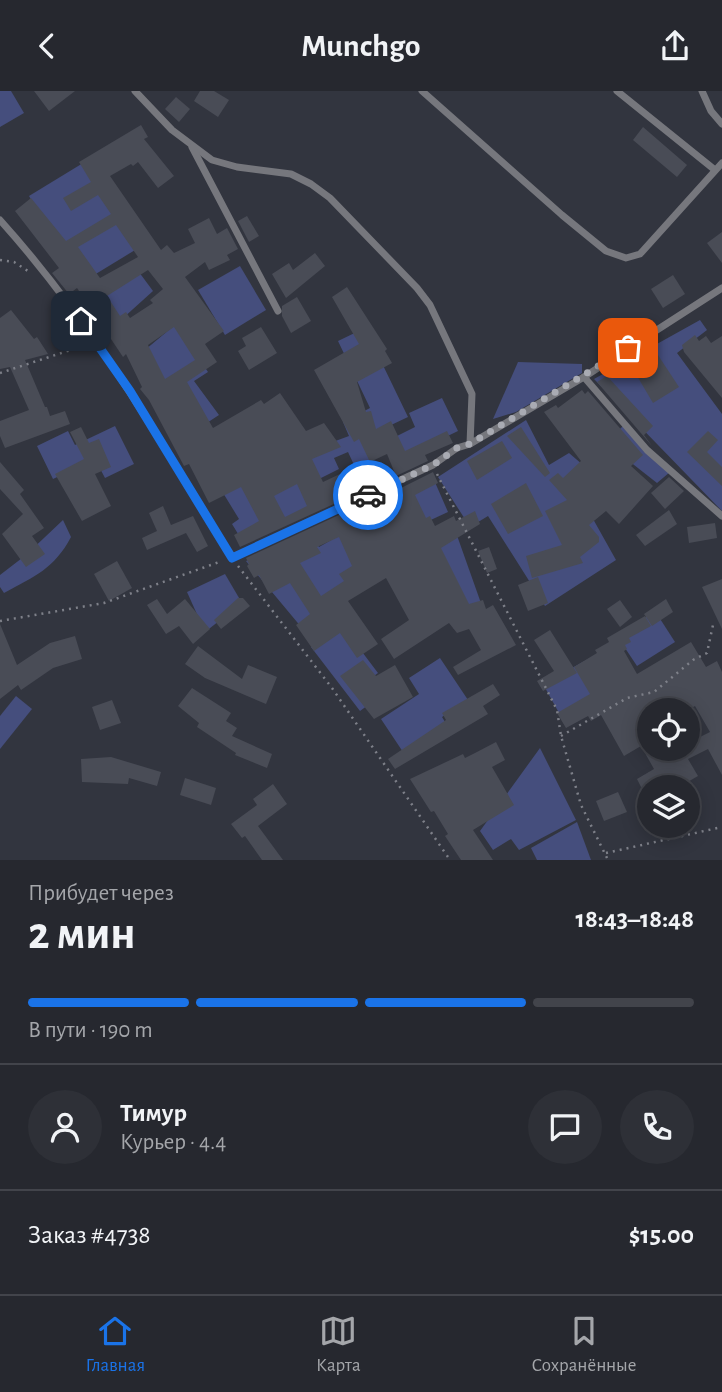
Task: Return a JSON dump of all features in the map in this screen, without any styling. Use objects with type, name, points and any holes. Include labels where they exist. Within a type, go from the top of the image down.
[{"type":"lane","points":[[135,91],[172,130],[212,160],[237,167],[291,174],[311,184],[330,198],[417,288],[430,305],[472,394],[470,444]]},
{"type":"lane","points":[[422,91],[562,215],[606,251],[618,257],[634,257],[640,254],[722,163]]},
{"type":"lane","points":[[617,91],[715,170]]},
{"type":"lane","points":[[702,91],[711,111],[722,124]]},
{"type":"lane","points":[[192,146],[278,311]]},
{"type":"lane","points":[[0,220],[43,267],[96,341],[130,391],[232,558],[433,465],[457,448],[470,444],[583,377],[722,288]]},
{"type":"lane","points":[[583,377],[647,450],[722,516]]},
{"type":"path","points":[[0,373],[96,341]]},
{"type":"path","points":[[433,465],[557,710],[561,736],[581,805],[608,860]]},
{"type":"path","points":[[0,621],[104,603],[232,558],[332,688],[450,860]]},
{"type":"path","points":[[561,736],[626,698],[654,692],[693,660],[707,653],[713,625]]},
{"type":"path","points":[[606,852],[722,827]]},
{"type":"shaded area","points":[[0,91],[11,91],[24,113],[0,127]]},
{"type":"shaded area","points":[[88,160],[140,247],[81,283],[29,196]]},
{"type":"shaded area","points":[[133,264],[153,291],[122,319],[97,292]]},
{"type":"shaded area","points":[[240,266],[266,310],[225,335],[198,290]]},
{"type":"shaded area","points":[[700,320],[707,330],[677,353],[722,414],[722,511],[594,379]]},
{"type":"shaded area","points":[[176,324],[208,372],[194,381],[219,415],[190,434],[139,355]]},
{"type":"shaded area","points":[[365,328],[408,417],[370,435],[380,455],[355,467],[348,452],[334,458],[339,469],[313,482],[323,504],[285,522],[259,469],[349,436],[343,422],[370,408],[338,341]]},
{"type":"shaded area","points":[[518,362],[582,364],[582,373],[516,412],[493,419]]},
{"type":"shaded area","points":[[442,398],[458,431],[392,463],[383,443],[415,427],[409,413]]},
{"type":"shaded area","points":[[526,420],[549,465],[569,453],[583,465],[623,426],[670,472],[657,483],[629,461],[588,510],[616,560],[545,606],[488,516],[470,527],[438,477]]},
{"type":"shaded area","points":[[115,426],[134,464],[105,478],[95,459],[53,479],[37,446],[68,431],[75,445]]},
{"type":"shaded area","points":[[241,476],[272,524],[243,542],[232,524],[239,519],[220,488]]},
{"type":"shaded area","points":[[434,480],[448,512],[407,531],[393,499]]},
{"type":"shaded area","points":[[63,520],[71,537],[58,557],[43,571],[4,593],[0,587],[0,575]]},
{"type":"shaded area","points":[[454,527],[482,606],[472,623],[454,629],[422,538]]},
{"type":"shaded area","points":[[311,534],[319,547],[340,535],[353,559],[358,585],[302,628],[246,561]]},
{"type":"shaded area","points":[[225,574],[242,603],[205,632],[187,592]]},
{"type":"shaded area","points":[[655,611],[675,642],[637,666],[617,636]]},
{"type":"shaded area","points":[[341,624],[378,673],[367,681],[379,697],[360,711],[311,647]]},
{"type":"shaded area","points":[[440,658],[468,700],[442,717],[448,727],[405,755],[381,719],[419,694],[409,678]]},
{"type":"shaded area","points":[[590,658],[611,695],[564,722],[543,684]]},
{"type":"shaded area","points":[[16,696],[32,709],[0,749],[0,716]]},
{"type":"shaded area","points":[[540,748],[576,820],[519,850],[511,839],[493,850],[480,831]]},
{"type":"shaded area","points":[[577,822],[591,860],[537,860],[531,848]]},
{"type":"building","points":[[34,91],[75,91],[49,111]]},
{"type":"building","points":[[200,91],[214,91],[229,100],[218,117],[194,101]]},
{"type":"building","points":[[176,97],[190,109],[179,122],[165,109]]},
{"type":"building","points":[[141,125],[148,137],[144,139],[174,176],[158,188],[138,162],[110,176],[161,250],[167,245],[174,253],[195,243],[188,229],[209,218],[217,234],[227,228],[238,249],[227,255],[230,260],[209,270],[205,262],[185,277],[224,331],[205,344],[217,362],[187,382],[213,428],[261,400],[264,404],[280,393],[306,431],[324,423],[341,447],[312,459],[323,482],[340,474],[349,497],[240,547],[234,535],[259,521],[241,487],[209,503],[189,464],[184,466],[149,400],[140,389],[142,387],[126,354],[123,357],[77,288],[69,294],[52,273],[59,268],[15,211],[31,198],[66,241],[111,214],[98,195],[71,211],[63,198],[91,182],[79,162]],"holes":[[[116,225],[138,257],[100,278],[78,247]],[[148,270],[163,289],[150,300],[153,303],[130,318],[126,312],[120,316],[107,296]],[[174,327],[195,360],[165,379],[148,345]],[[297,484],[307,506],[285,517],[274,496]]]},
{"type":"building","points":[[643,127],[687,165],[677,177],[633,140]]},
{"type":"building","points":[[247,216],[259,236],[249,242],[238,221]]},
{"type":"building","points":[[722,232],[722,263],[707,243]]},
{"type":"building","points":[[315,253],[325,266],[286,298],[272,274],[289,263],[293,270]]},
{"type":"building","points":[[673,275],[685,294],[663,308],[651,289]]},
{"type":"building","points":[[347,287],[387,349],[385,351],[392,363],[357,382],[366,412],[371,411],[376,429],[391,421],[405,451],[447,431],[453,443],[425,455],[428,461],[396,476],[387,454],[370,462],[359,439],[354,442],[314,370],[359,344],[332,297]]},
{"type":"building","points":[[297,297],[311,321],[291,333],[282,316],[282,306]]},
{"type":"building","points":[[11,310],[34,339],[37,337],[48,354],[25,360],[45,407],[50,416],[65,411],[70,424],[5,448],[0,436],[0,421],[29,410],[10,367],[0,369],[0,318]]},
{"type":"building","points":[[261,327],[277,353],[249,370],[238,351],[246,346],[242,338]]},
{"type":"building","points":[[695,335],[699,341],[706,336],[711,343],[722,336],[722,398],[684,352],[682,345]]},
{"type":"building","points":[[654,349],[679,387],[653,403],[630,364]]},
{"type":"building","points":[[607,376],[653,426],[644,435],[652,446],[597,382]]},
{"type":"building","points":[[582,390],[585,394],[588,391],[643,455],[631,466],[653,486],[619,524],[606,511],[589,525],[599,537],[599,542],[580,557],[583,563],[532,578],[526,556],[562,545],[545,511],[567,500],[549,480],[558,473],[563,478],[581,461],[544,412],[556,405],[558,408]]},
{"type":"building","points":[[81,427],[89,443],[99,439],[111,467],[95,474],[111,506],[82,521],[55,474],[84,459],[70,432]]},
{"type":"building","points":[[521,427],[550,473],[545,477],[507,436]]},
{"type":"building","points":[[708,431],[718,440],[707,452],[722,467],[722,486],[687,452]]},
{"type":"building","points":[[502,441],[512,458],[477,480],[467,461]]},
{"type":"building","points":[[0,462],[24,490],[20,494],[44,528],[32,536],[45,554],[26,567],[2,534],[23,514],[0,489]]},
{"type":"building","points":[[433,472],[438,483],[415,495],[426,518],[430,516],[435,526],[454,516],[456,521],[475,511],[480,524],[441,548],[469,604],[483,600],[486,609],[493,605],[516,645],[458,675],[453,667],[481,650],[469,629],[457,633],[449,623],[394,659],[381,639],[409,620],[386,578],[348,601],[378,644],[357,658],[340,633],[314,651],[296,625],[310,614],[290,583],[269,594],[259,575],[254,578],[246,558],[354,508],[357,515],[363,513],[365,516],[391,504],[387,495]],"holes":[[[339,537],[352,566],[339,574],[344,581],[321,596],[300,563],[321,553],[317,547]]]},
{"type":"building","points":[[669,477],[684,491],[665,509],[651,493]]},
{"type":"building","points":[[526,483],[543,516],[508,534],[491,504]]},
{"type":"building","points":[[163,506],[171,525],[193,516],[208,546],[197,552],[186,533],[147,550],[142,538],[157,531],[149,513]]},
{"type":"building","points":[[669,510],[677,524],[645,546],[636,535]]},
{"type":"building","points":[[715,523],[717,538],[689,543],[687,527]]},
{"type":"building","points":[[489,547],[497,569],[487,573],[478,551]]},
{"type":"building","points":[[117,561],[132,588],[109,601],[94,574]]},
{"type":"building","points":[[538,577],[548,603],[528,611],[518,585]]},
{"type":"building","points":[[722,579],[722,629],[702,587]]},
{"type":"building","points":[[238,598],[243,598],[250,606],[221,629],[214,620]]},
{"type":"building","points":[[157,599],[167,614],[185,599],[210,629],[193,644],[179,626],[166,634],[147,605]]},
{"type":"building","points":[[666,599],[673,612],[652,626],[644,614]]},
{"type":"building","points":[[620,600],[632,617],[620,627],[607,609]]},
{"type":"building","points":[[645,616],[651,626],[629,638],[631,642],[625,645],[627,649],[624,651],[637,674],[691,642],[706,667],[717,661],[722,672],[722,775],[708,749],[700,753],[700,737],[710,732],[700,715],[700,698],[637,698],[637,748],[624,756],[601,715],[591,721],[588,716],[566,728],[557,713],[590,694],[574,667],[609,642],[607,638]]},
{"type":"building","points":[[0,624],[17,665],[50,643],[75,636],[82,659],[53,668],[21,690],[18,685],[0,699]]},
{"type":"building","points":[[550,630],[577,673],[543,691],[537,681],[554,671],[534,640]]},
{"type":"building","points":[[198,646],[242,679],[248,665],[277,677],[266,704],[205,678],[185,664]]},
{"type":"building","points":[[363,660],[376,676],[395,665],[413,697],[374,719],[340,676]]},
{"type":"building","points":[[493,684],[500,695],[483,706],[488,714],[395,769],[388,759],[446,720],[442,713]]},
{"type":"building","points":[[192,688],[231,713],[226,721],[237,728],[232,736],[272,754],[267,768],[235,755],[236,753],[197,727],[199,723],[178,706]]},
{"type":"building","points":[[112,700],[121,723],[100,730],[92,707]]},
{"type":"building","points":[[496,742],[505,760],[492,767],[514,805],[473,830],[493,860],[461,860],[445,836],[448,834],[434,811],[431,812],[410,779],[463,754],[465,758]]},
{"type":"building","points":[[111,757],[161,772],[157,786],[129,778],[128,784],[82,782],[81,759]]},
{"type":"building","points":[[649,761],[689,761],[697,775],[644,775],[654,769]]},
{"type":"building","points":[[185,778],[216,788],[211,805],[180,795]]},
{"type":"building","points":[[273,784],[287,804],[258,826],[283,860],[262,860],[245,836],[242,838],[231,824],[257,805],[253,799]]},
{"type":"building","points":[[618,792],[627,812],[604,821],[596,801]]},
{"type":"way so far","points":[[368,495],[433,465],[457,448],[470,444],[628,348]]},
{"type":"route","points":[[81,321],[130,391],[232,558],[368,495]]}]
